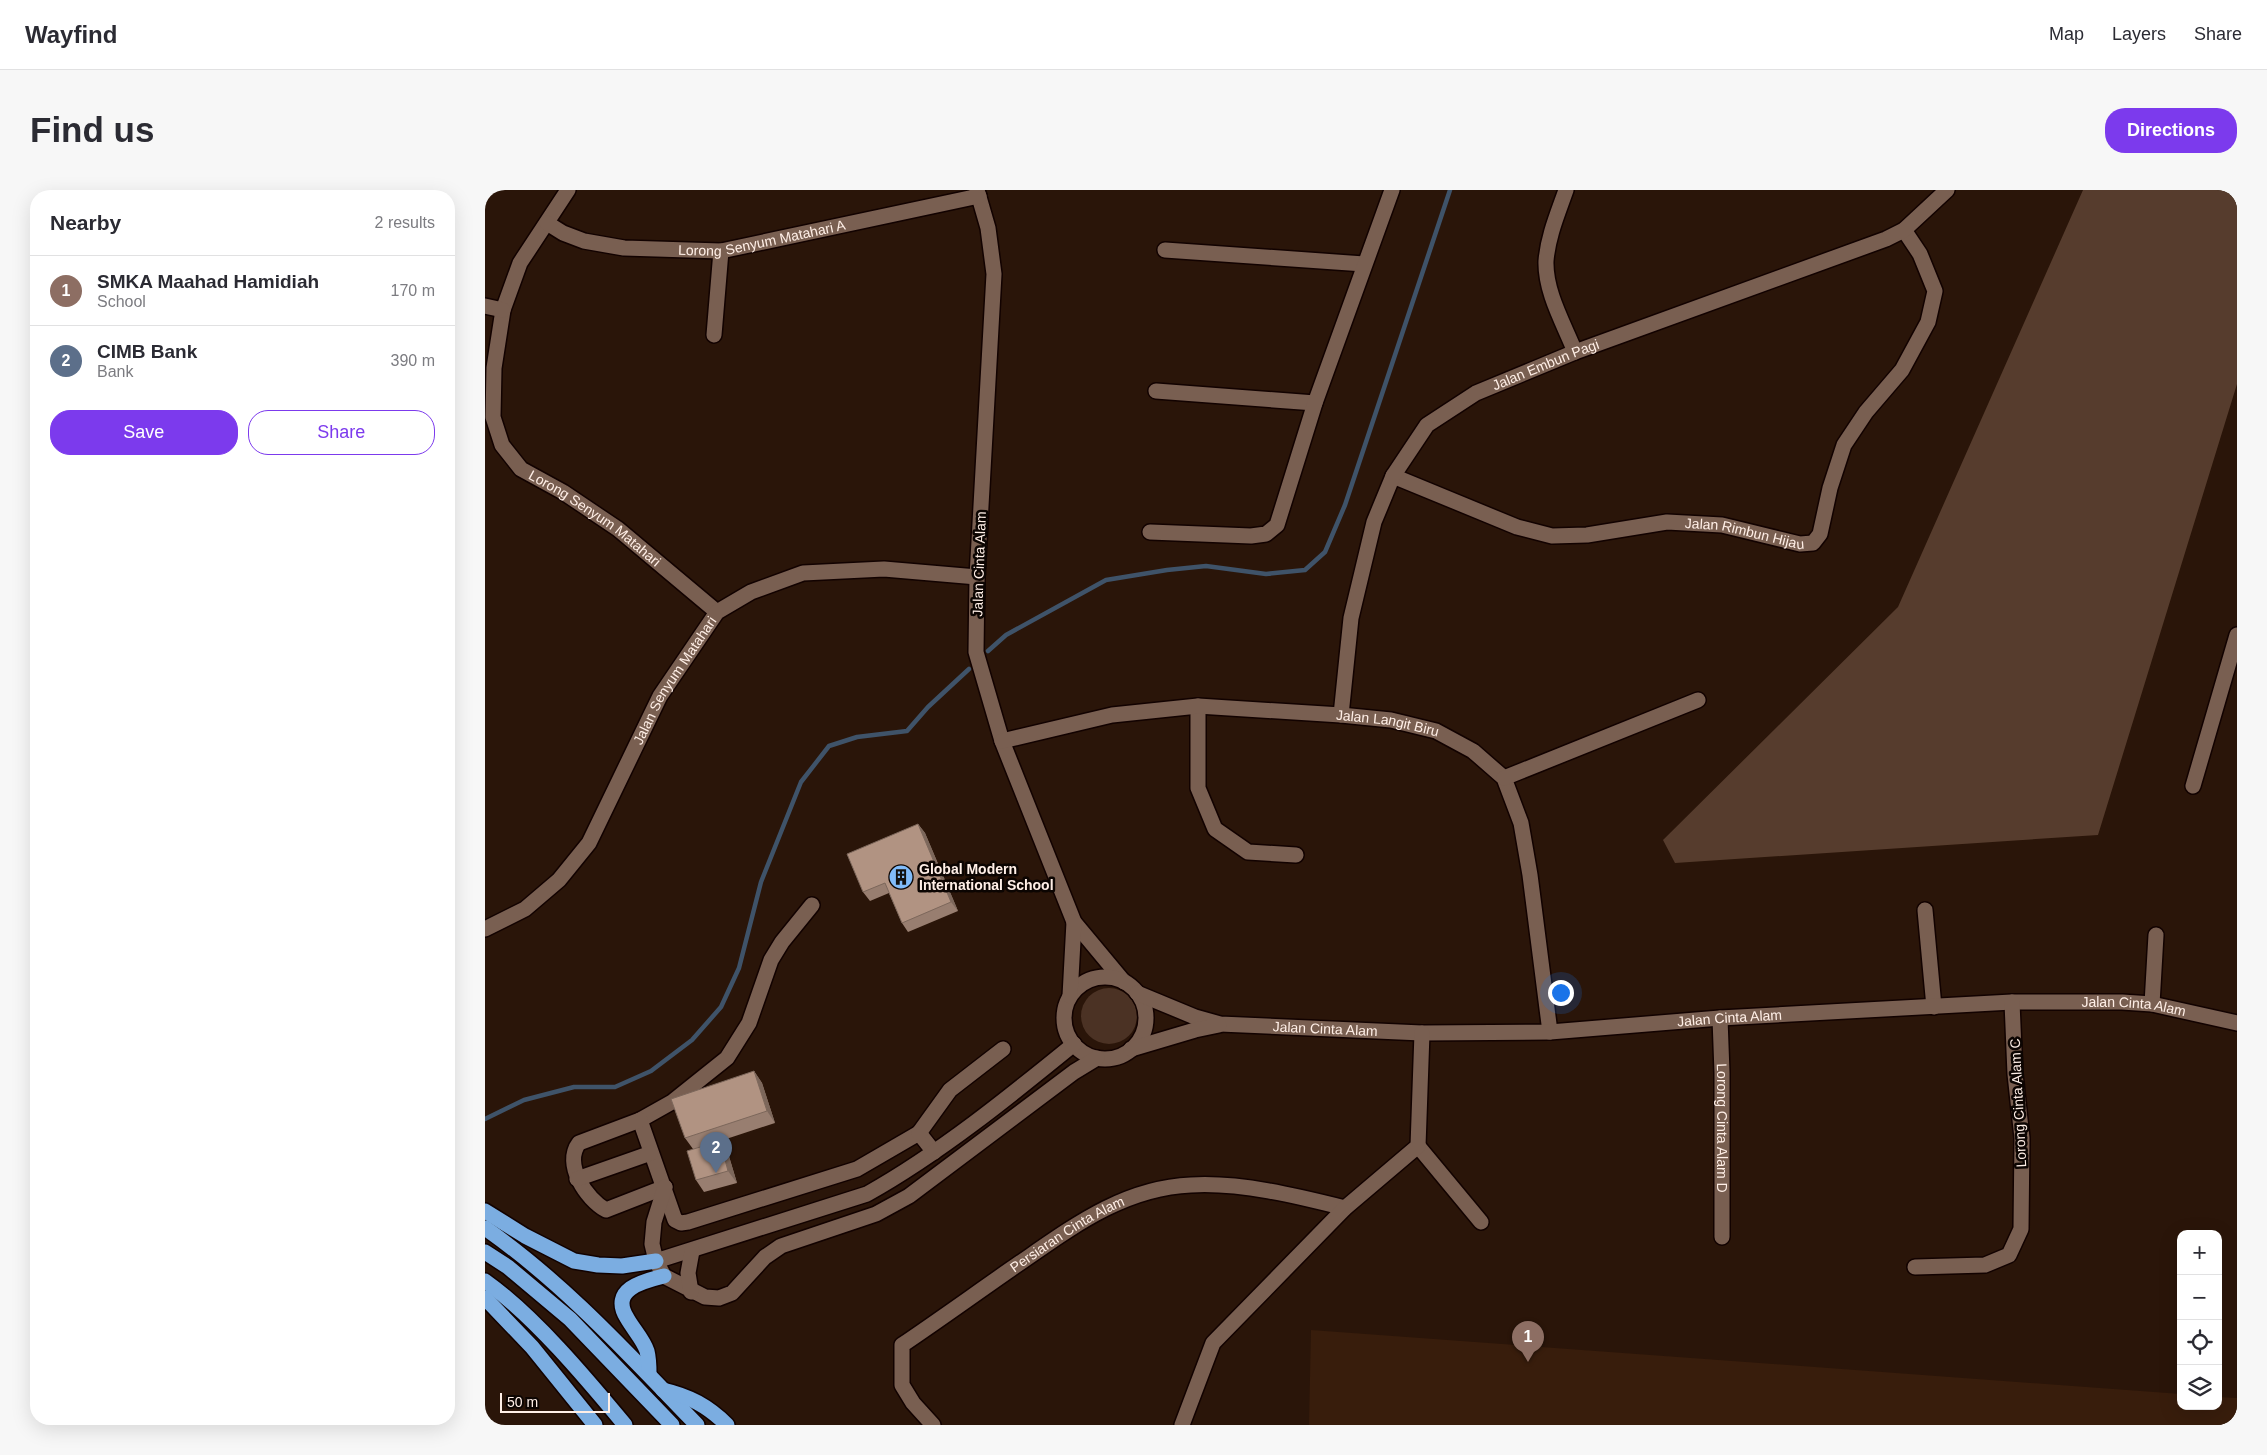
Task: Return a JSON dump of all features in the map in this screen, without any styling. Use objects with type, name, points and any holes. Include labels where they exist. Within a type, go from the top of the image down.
[{"type":"highway","points":[[485,1211],[525,1236],[574,1261],[622,1266],[656,1261]]},
{"type":"highway","points":[[485,1228],[511,1246],[558,1286],[649,1374],[697,1425]]},
{"type":"highway","points":[[485,1252],[508,1267],[570,1319],[671,1425]]},
{"type":"highway","points":[[649,1374],[646,1349],[625,1316],[622,1305],[624,1295],[631,1287],[640,1282],[664,1276]]},
{"type":"highway","points":[[485,1281],[499,1291],[545,1337],[625,1425]]},
{"type":"highway","points":[[485,1298],[532,1347],[595,1425]]},
{"type":"highway","points":[[663,1390],[685,1395],[707,1407],[727,1425]]},
{"type":"street","name":"Lorong Senyum Matahari","points":[[568,190],[520,263],[503,310],[494,368],[493,416],[501,445],[521,469],[563,492],[618,529],[717,612]]},
{"type":"street","points":[[1150,532],[1251,536],[1266,534],[1277,525],[1315,403],[1392,190]]},
{"type":"street","points":[[1566,190],[1552,228],[1546,261],[1550,290],[1575,352]]},
{"type":"street","name":"Jalan Embun Pagi","points":[[1341,715],[1351,618],[1374,522],[1393,476],[1427,425],[1476,393],[1575,352],[1885,239],[1903,230],[1947,190]]},
{"type":"street","name":"Lorong Senyum Matahari A","points":[[547,224],[584,241],[624,248],[721,252],[978,193]]},
{"type":"street","name":"Jalan Cinta Alam","points":[[978,193],[988,228],[993,274],[977,578],[976,652],[1002,741],[1073,922],[1124,982]]},
{"type":"street","name":"Jalan Rimbun Hijau","points":[[1393,476],[1517,527],[1551,536],[1587,535],[1667,522],[1722,525],[1800,544],[1813,543],[1820,534],[1830,488],[1843,445],[1866,412],[1902,370],[1928,322],[1935,291],[1920,254],[1903,230]]},
{"type":"street","points":[[1165,250],[1364,264]]},
{"type":"street","points":[[714,335],[721,252]]},
{"type":"street","points":[[485,306],[503,310]]},
{"type":"street","points":[[1156,391],[1315,403]]},
{"type":"street","name":"Jalan Senyum Matahari","points":[[485,929],[525,909],[559,880],[589,843],[660,696],[717,612],[751,592],[803,573],[884,569],[977,578]]},
{"type":"street","points":[[2193,786],[2237,635]]},
{"type":"street","points":[[1504,778],[1698,700]]},
{"type":"street","points":[[1198,706],[1198,788],[1215,829],[1247,852],[1296,855]]},
{"type":"street","name":"Jalan Langit Biru","points":[[1002,741],[1112,715],[1198,706],[1391,720],[1436,731],[1473,751],[1504,778],[1521,823],[1550,1032]]},
{"type":"street","points":[[665,1188],[606,1210],[597,1205],[577,1179],[573,1156],[579,1143],[640,1120],[672,1102],[727,1058],[749,1023],[771,960],[782,942],[812,905]]},
{"type":"street","points":[[1925,910],[1935,1006]]},
{"type":"street","name":"Jalan Cinta Alam","points":[[1070,996],[1073,922]]},
{"type":"street","points":[[2152,1004],[2156,936]]},
{"type":"street","points":[[1107,977],[1124,982],[1137,993],[1145,1012],[1145,1022],[1138,1042],[1131,1049],[1115,1057],[1097,1058],[1084,1053],[1074,1044],[1065,1029],[1066,1004],[1070,996],[1076,989],[1090,980],[1107,977]]},
{"type":"street","name":"Jalan Cinta Alam","points":[[1137,993],[1169,1007],[1220,1024],[1422,1033],[1550,1032],[1720,1018],[2012,1002],[2122,1002],[2152,1004],[2237,1023]]},
{"type":"street","name":"Lorong Cinta Alam C","points":[[1915,1267],[1985,1265],[2009,1256],[2021,1229],[2022,1138],[2015,1074],[2012,1002]]},
{"type":"street","name":"Lorong Cinta Alam D","points":[[1720,1018],[1722,1237]]},
{"type":"street","name":"Jalan Cinta Alam","points":[[1131,1049],[1220,1024]]},
{"type":"street","points":[[1422,1033],[1418,1146],[1481,1222]]},
{"type":"street","points":[[656,1261],[867,1194],[934,1152],[1074,1044]]},
{"type":"street","points":[[640,1120],[675,1220],[681,1223],[857,1169],[919,1133],[950,1090],[1003,1048]]},
{"type":"street","points":[[665,1188],[654,1222],[652,1244],[656,1261],[664,1276],[691,1292],[705,1298],[719,1298],[732,1292],[759,1264],[781,1246],[876,1214],[909,1196],[1074,1072],[1097,1058]]},
{"type":"street","points":[[919,1133],[934,1152]]},
{"type":"street","points":[[1182,1425],[1213,1343],[1345,1208],[1418,1146]]},
{"type":"street","points":[[577,1179],[651,1153]]},
{"type":"street","points":[[857,1169],[867,1194]]},
{"type":"street","name":"Persiaran Cinta Alam","points":[[933,1425],[913,1403],[902,1385],[902,1345],[1087,1216],[1137,1194],[1190,1185],[1234,1187],[1309,1199],[1345,1208]]},
{"type":"street","points":[[691,1292],[688,1273],[692,1251]]},
{"type":"shaded area","points":[[2083,190],[2237,190],[2237,384],[2098,835],[1675,863],[1663,840],[1898,607]]},
{"type":"shaded area","points":[[1103,988],[1115,988],[1129,996],[1137,1010],[1135,1027],[1129,1036],[1115,1044],[1103,1044],[1093,1039],[1086,1032],[1081,1022],[1081,1010],[1086,1000],[1093,993]]},
{"type":"shaded area","points":[[1311,1330],[2177,1394],[2177,1410],[2222,1410],[2222,1397],[2237,1398],[2237,1425],[1309,1425]]},
{"type":"building","name":"Global Modern International School","points":[[918,824],[951,902],[902,923],[885,883],[863,892],[847,854]]},
{"type":"building","points":[[754,1071],[767,1111],[685,1138],[671,1099]]},
{"type":"building","points":[[720,1141],[728,1171],[696,1180],[687,1151]]},
{"type":"waterway","points":[[988,651],[1006,635],[1106,580],[1206,566],[1266,574],[1305,570],[1325,552],[1345,505],[1450,190]]},
{"type":"waterway","points":[[485,1119],[524,1100],[574,1087],[615,1087],[651,1071],[692,1040],[721,1007],[739,968],[761,882],[801,782],[829,746],[857,737],[907,731],[928,707],[969,669]]},
{"type":"place","name":"Global Modern International School","points":[[901,877]]},
{"type":"place","name":"CIMB Bank","points":[[716,1173]]},
{"type":"place","name":"SMKA Maahad Hamidiah","points":[[1528,1362]]}]
